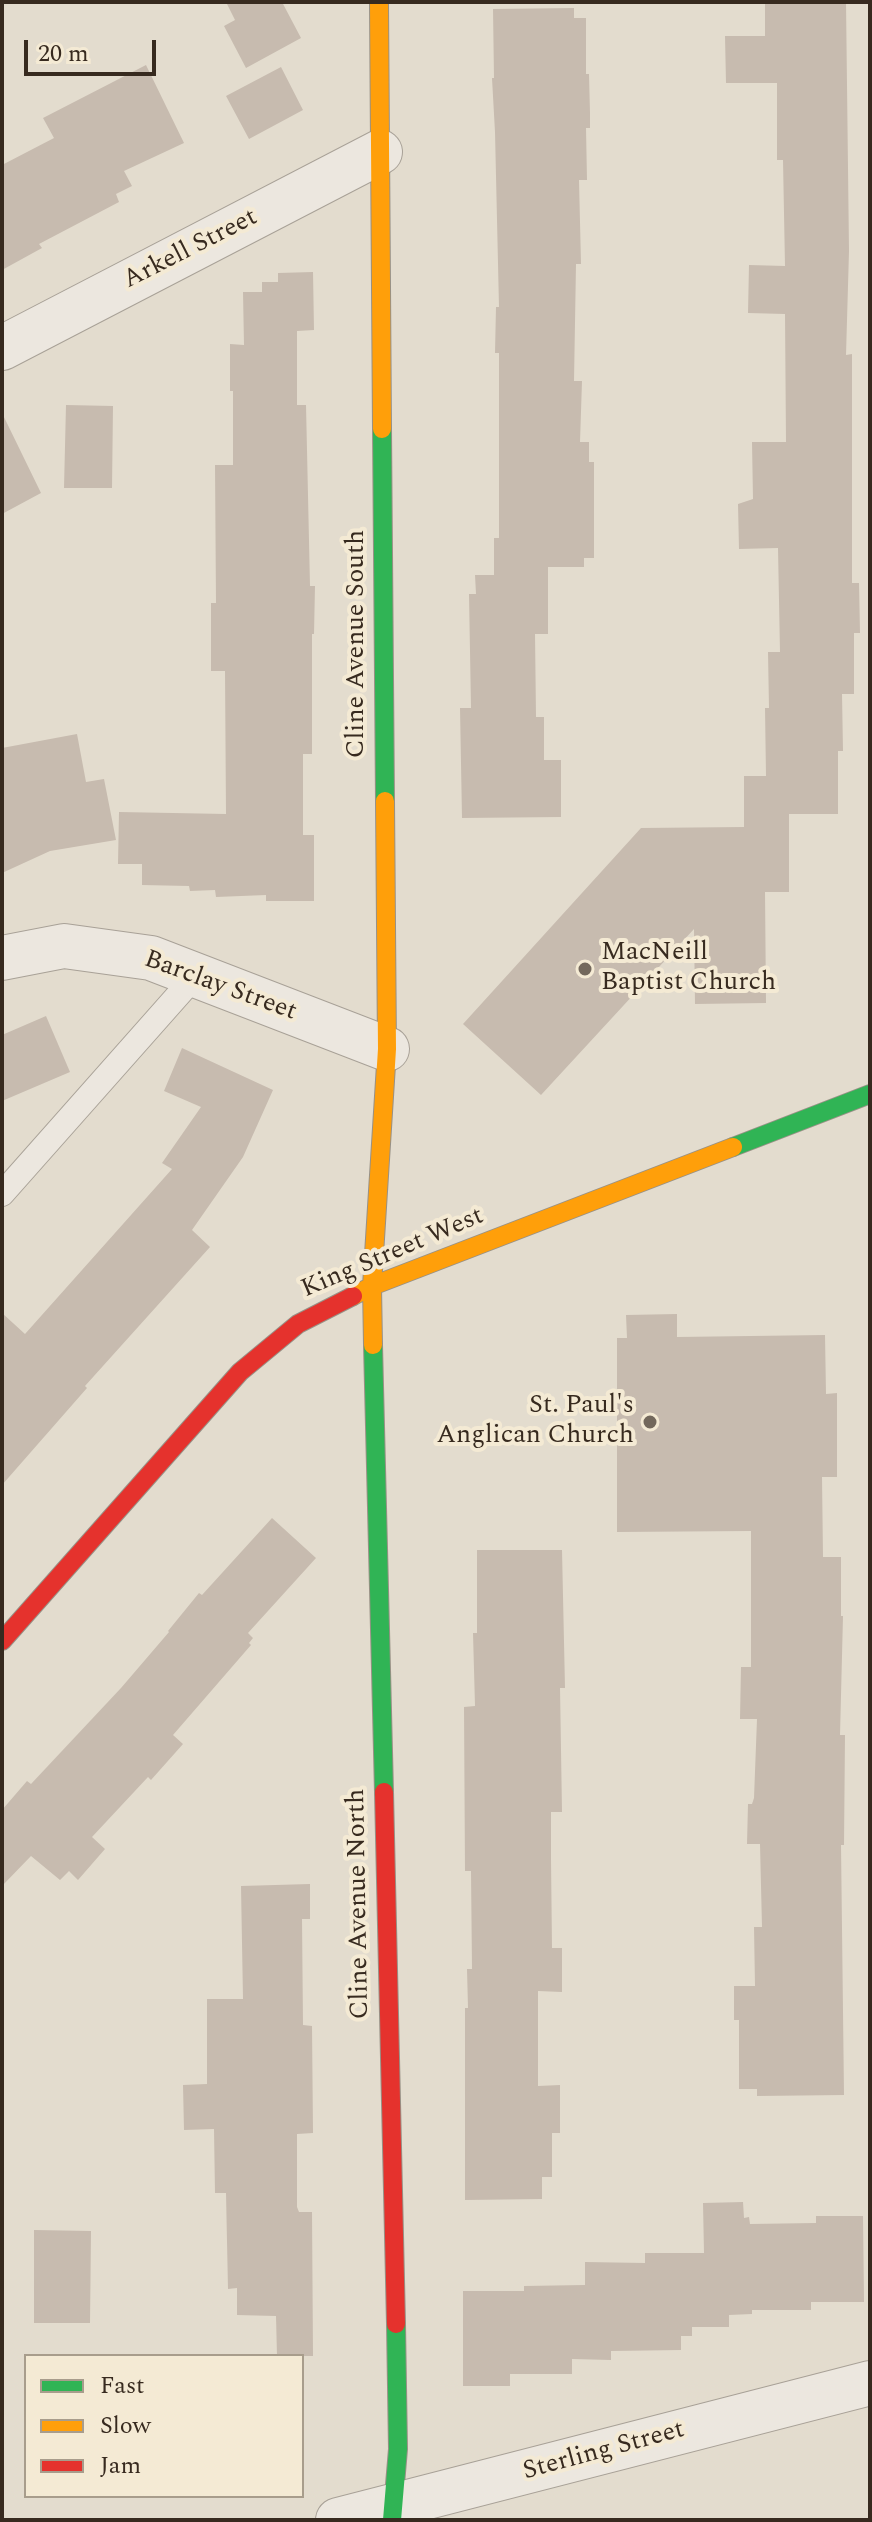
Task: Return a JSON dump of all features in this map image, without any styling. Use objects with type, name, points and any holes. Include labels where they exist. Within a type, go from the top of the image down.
[{"type":"street","name":"Cline Avenue South","points":[[372,1286],[387,1049],[379,2]]},
{"type":"street","name":"Arkell Street","points":[[2,348],[380,152]]},
{"type":"street","name":"Barclay Street","points":[[2,958],[64,946],[151,958],[387,1049]]},
{"type":"street","name":"King Street West","points":[[2,1641],[240,1372],[298,1324],[372,1286],[870,1094]]},
{"type":"street","name":"Cline Avenue North","points":[[372,1286],[398,2409],[392,2513]]},
{"type":"street","name":"Sterling Street","points":[[338,2520],[392,2513],[870,2383]]},
{"type":"lane","points":[[2,1194],[196,975]]},
{"type":"building","points":[[226,2],[282,2],[301,38],[246,68],[224,26],[235,20]]},
{"type":"building","points":[[765,2],[846,2],[849,251],[846,355],[852,354],[852,583],[859,583],[860,633],[854,633],[854,694],[842,694],[843,751],[838,751],[838,814],[789,814],[789,892],[765,892],[766,1003],[695,1004],[694,929],[541,1095],[463,1024],[641,828],[744,827],[744,776],[766,776],[768,652],[780,652],[778,548],[739,549],[738,504],[753,499],[752,442],[786,442],[785,314],[748,313],[749,265],[785,266],[783,160],[777,160],[777,83],[726,83],[725,36],[765,36]]},
{"type":"building","points":[[574,8],[574,18],[586,18],[590,128],[586,128],[587,180],[579,180],[581,264],[576,264],[574,381],[582,381],[580,442],[589,442],[589,462],[594,462],[594,558],[584,558],[584,567],[548,567],[548,634],[535,634],[536,717],[544,717],[544,760],[561,760],[561,817],[462,818],[460,708],[471,708],[469,594],[476,594],[475,575],[494,575],[494,538],[499,538],[499,353],[495,353],[496,307],[499,307],[493,9]]},
{"type":"building","points":[[146,65],[184,143],[124,171],[132,186],[116,194],[119,202],[39,244],[42,248],[2,270],[2,165],[54,138],[43,118]]},
{"type":"building","points":[[281,67],[303,110],[249,139],[226,96]]},
{"type":"building","points":[[313,272],[314,330],[297,331],[297,405],[306,405],[310,586],[315,586],[312,754],[303,754],[303,835],[314,835],[314,901],[266,901],[266,895],[216,897],[215,890],[190,891],[189,886],[142,885],[142,864],[118,864],[119,812],[226,814],[225,671],[211,671],[211,603],[216,603],[215,465],[233,465],[230,344],[244,345],[243,292],[262,292],[262,282],[278,282],[278,273]]},
{"type":"building","points":[[66,405],[113,406],[112,488],[64,488]]},
{"type":"building","points":[[2,413],[41,493],[2,514]]},
{"type":"building","points":[[77,734],[86,782],[104,779],[116,840],[50,851],[2,873],[2,748]]},
{"type":"building","points":[[46,1016],[70,1072],[2,1101],[2,1035]]},
{"type":"building","points":[[182,1048],[273,1090],[243,1157],[192,1230],[210,1247],[85,1386],[87,1388],[2,1485],[2,1313],[25,1334],[172,1169],[162,1163],[201,1107],[164,1091]]},
{"type":"building","points":[[677,1314],[677,1337],[825,1335],[826,1394],[837,1393],[837,1477],[822,1477],[823,1557],[841,1557],[843,1616],[840,1735],[845,1735],[844,1845],[841,1845],[844,2095],[757,2096],[757,2089],[739,2089],[739,2020],[734,2020],[734,1986],[755,1986],[754,1927],[762,1927],[760,1844],[747,1844],[748,1804],[752,1804],[754,1798],[757,1719],[740,1719],[741,1667],[751,1667],[751,1531],[617,1532],[617,1338],[627,1338],[626,1315]]},
{"type":"building","points":[[272,1518],[316,1558],[248,1633],[253,1638],[249,1643],[251,1645],[173,1735],[183,1744],[92,1837],[105,1849],[78,1880],[69,1871],[60,1880],[31,1856],[2,1886],[2,1810],[27,1781],[31,1784],[121,1688],[199,1593],[202,1595]]},
{"type":"building","points":[[477,1550],[562,1550],[565,1688],[560,1688],[562,1812],[551,1812],[551,1859],[552,1948],[562,1948],[562,1992],[538,1991],[538,2086],[560,2085],[560,2133],[552,2133],[552,2177],[542,2177],[542,2199],[465,2200],[465,2008],[468,2008],[467,1969],[472,1969],[471,1871],[465,1871],[464,1707],[475,1706],[473,1633],[477,1633]]},
{"type":"building","points":[[310,1884],[310,1919],[302,1919],[303,2025],[312,2026],[313,2133],[297,2134],[297,2207],[299,2212],[312,2212],[313,2356],[277,2354],[276,2316],[237,2315],[237,2288],[228,2289],[226,2193],[215,2193],[214,2129],[184,2130],[183,2085],[207,2084],[207,1999],[243,1999],[241,1886]]},
{"type":"building","points":[[743,2202],[744,2218],[749,2217],[750,2224],[816,2223],[816,2216],[863,2216],[864,2302],[811,2302],[811,2310],[752,2310],[752,2314],[729,2315],[729,2327],[692,2327],[692,2336],[681,2336],[681,2350],[611,2351],[611,2360],[572,2359],[572,2374],[510,2374],[510,2386],[463,2386],[463,2291],[524,2291],[524,2286],[585,2285],[585,2262],[645,2263],[645,2253],[704,2253],[703,2203]]},
{"type":"building","points":[[34,2230],[91,2231],[90,2323],[34,2323]]},
{"type":"traffic: fast","points":[[382,429],[385,801]]},
{"type":"traffic: fast","points":[[733,1147],[870,1094]]},
{"type":"traffic: fast","points":[[373,1345],[384,1792]]},
{"type":"traffic: fast","points":[[392,2520],[398,2449],[396,2324]]},
{"type":"traffic: slow","points":[[379,2],[382,429]]},
{"type":"traffic: slow","points":[[373,1345],[372,1286],[387,1049],[385,801]]},
{"type":"traffic: slow","points":[[353,1296],[733,1147]]},
{"type":"traffic: jam","points":[[2,1641],[240,1372],[298,1324],[353,1296]]},
{"type":"traffic: jam","points":[[384,1792],[396,2324]]},
{"type":"place","name":"MacNeill Baptist Church","points":[[585,969]]},
{"type":"place","name":"St. Paul's Anglican Church","points":[[650,1422]]}]
